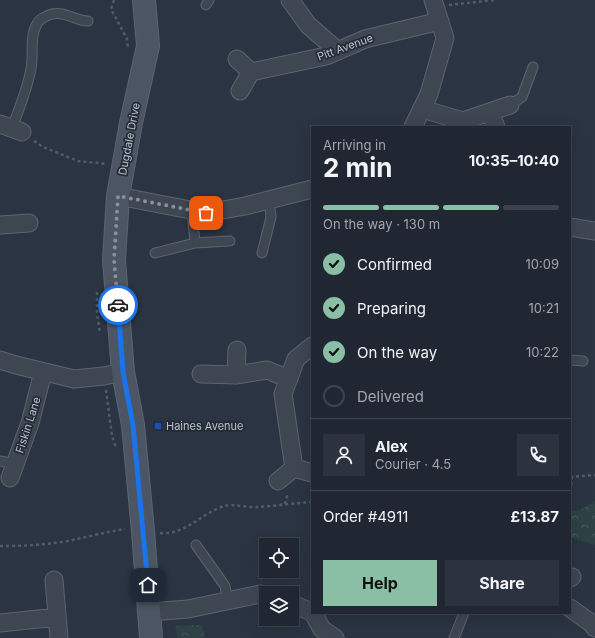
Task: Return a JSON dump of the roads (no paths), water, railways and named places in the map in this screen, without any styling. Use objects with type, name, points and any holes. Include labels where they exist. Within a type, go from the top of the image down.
[{"type":"street","name":"Dugdale Drive","points":[[144,0],[148,46],[131,123],[118,196],[114,260],[123,372],[150,532],[151,638]]},
{"type":"street","points":[[290,0],[308,25],[338,51]]},
{"type":"street","points":[[414,126],[430,94],[445,38],[436,9]]},
{"type":"street","name":"Pitt Avenue","points":[[251,72],[326,56],[436,9]]},
{"type":"street","points":[[237,59],[251,72],[240,91]]},
{"type":"street","points":[[422,109],[463,121],[493,120],[510,105]]},
{"type":"street","points":[[118,196],[206,213],[311,189]]},
{"type":"street","points":[[0,225],[29,223]]},
{"type":"street","points":[[571,227],[595,232]]},
{"type":"street","points":[[294,468],[284,394],[296,359],[311,347]]},
{"type":"street","points":[[236,375],[237,350]]},
{"type":"street","points":[[0,360],[74,379],[104,376],[123,372]]},
{"type":"street","points":[[201,374],[236,375],[267,370],[289,379]]},
{"type":"street","name":"Fiskin Lane","points":[[8,468],[30,424],[43,372]]},
{"type":"street","points":[[294,468],[311,473]]},
{"type":"street","points":[[278,481],[294,468]]},
{"type":"street","points":[[54,580],[59,638]]},
{"type":"street","points":[[150,612],[188,609],[259,594]]},
{"type":"street","points":[[299,607],[311,612]]},
{"type":"street","points":[[571,609],[590,622],[595,628]]},
{"type":"street","points":[[313,614],[322,629],[335,638]]},
{"type":"street","points":[[0,623],[57,617]]},
{"type":"lane","points":[[11,128],[30,77],[33,57],[32,39],[37,23],[50,14],[58,13],[64,13],[82,21],[88,21]]},
{"type":"lane","points":[[510,105],[522,97],[533,67]]},
{"type":"lane","points":[[262,253],[271,217],[269,199]]},
{"type":"lane","points":[[192,211],[195,242]]},
{"type":"lane","points":[[155,253],[195,242],[230,240]]},
{"type":"lane","points":[[571,360],[583,361]]},
{"type":"lane","points":[[196,545],[225,586],[226,600]]},
{"type":"lane","points":[[454,638],[464,614]]},
{"type":"place","name":"Haines Avenue","points":[[158,426]]}]
